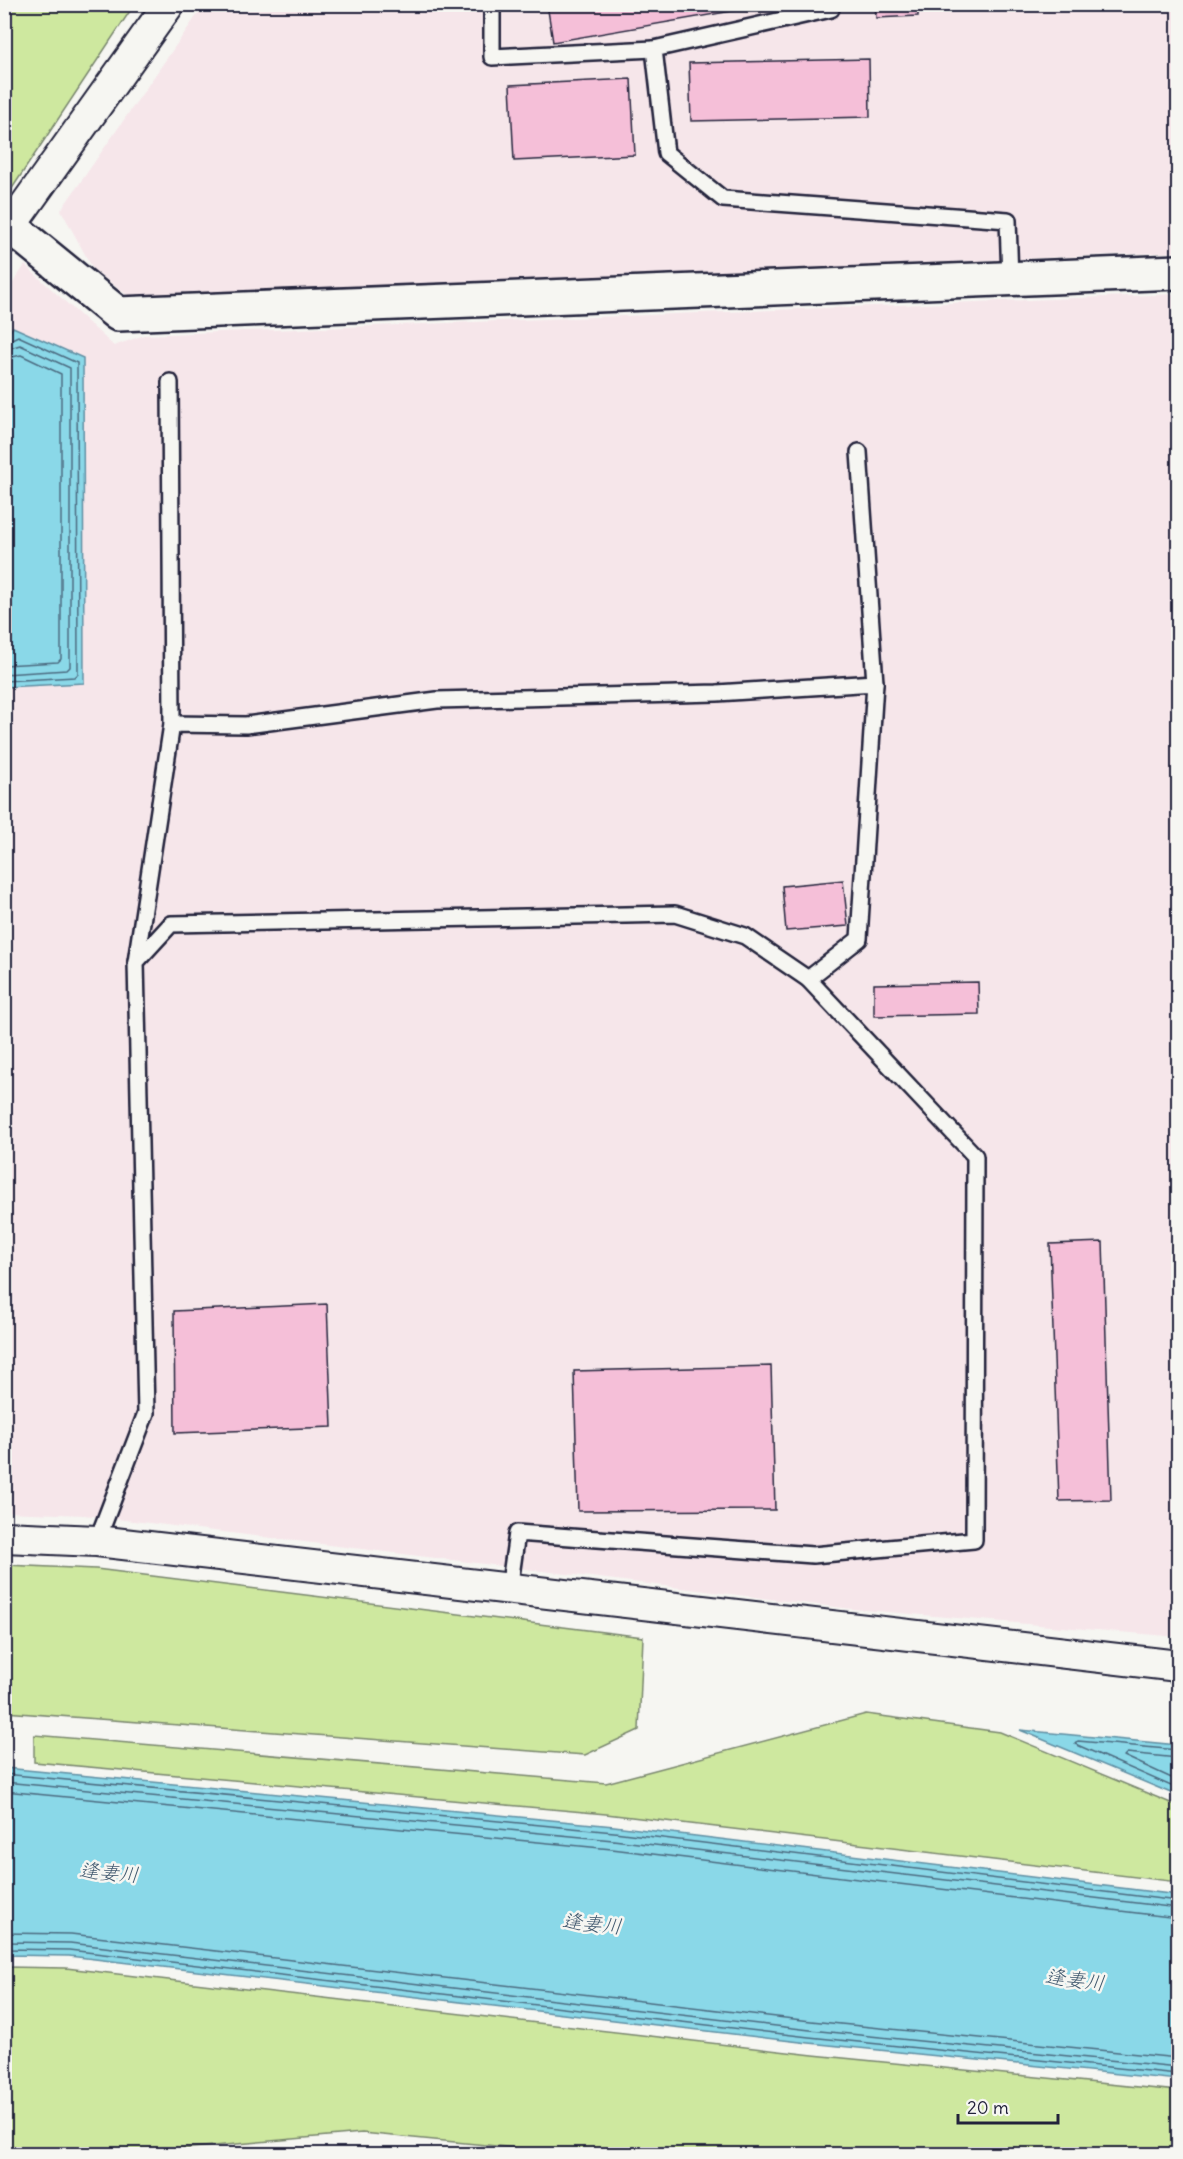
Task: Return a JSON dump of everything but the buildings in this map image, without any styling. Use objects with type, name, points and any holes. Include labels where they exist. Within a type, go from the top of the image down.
[{"type":"street","points":[[170,4],[8,231],[118,314],[1179,273]]},
{"type":"street","points":[[4,1537],[97,1541],[1179,1666]]},
{"type":"lane","points":[[492,4],[492,57],[654,49],[831,9],[831,4]]},
{"type":"lane","points":[[654,49],[666,153],[723,199],[1008,220],[1010,279]]},
{"type":"lane","points":[[97,1541],[146,1413],[136,962],[172,724],[170,382]]},
{"type":"lane","points":[[808,979],[859,939],[875,683],[859,452]]},
{"type":"lane","points":[[172,724],[246,725],[437,700],[717,693],[875,683]]},
{"type":"lane","points":[[136,962],[171,924],[675,914],[745,936],[808,979],[975,1156],[974,1540],[813,1555],[517,1533],[509,1590]]},
{"type":"shaded area","points":[[204,5],[1178,5],[1178,252],[132,299],[93,269],[61,210]]},
{"type":"shaded area","points":[[25,265],[114,346],[144,335],[1178,294],[1178,1637],[852,1609],[84,1515],[5,1512],[4,296]]},
{"type":"green space","points":[[4,5],[134,5],[5,199]]},
{"type":"green space","points":[[5,1565],[96,1569],[643,1637],[639,1730],[585,1755],[5,1712]]},
{"type":"green space","points":[[866,1714],[1000,1732],[1178,1806],[1178,1882],[606,1814],[34,1762],[34,1735],[606,1783]]},
{"type":"green space","points":[[5,1967],[66,1968],[813,2055],[1178,2091],[1178,2154],[579,2154],[362,2133],[122,2154],[5,2154]]},
{"type":"water","points":[[13,327],[83,358],[84,683],[5,687],[4,341]]},
{"type":"water","points":[[1020,1730],[1178,1745],[1178,1796]]},
{"type":"water","name":"逢妻川","points":[[5,1768],[614,1826],[1178,1895],[1178,2080],[809,2043],[69,1956],[5,1955]]}]
